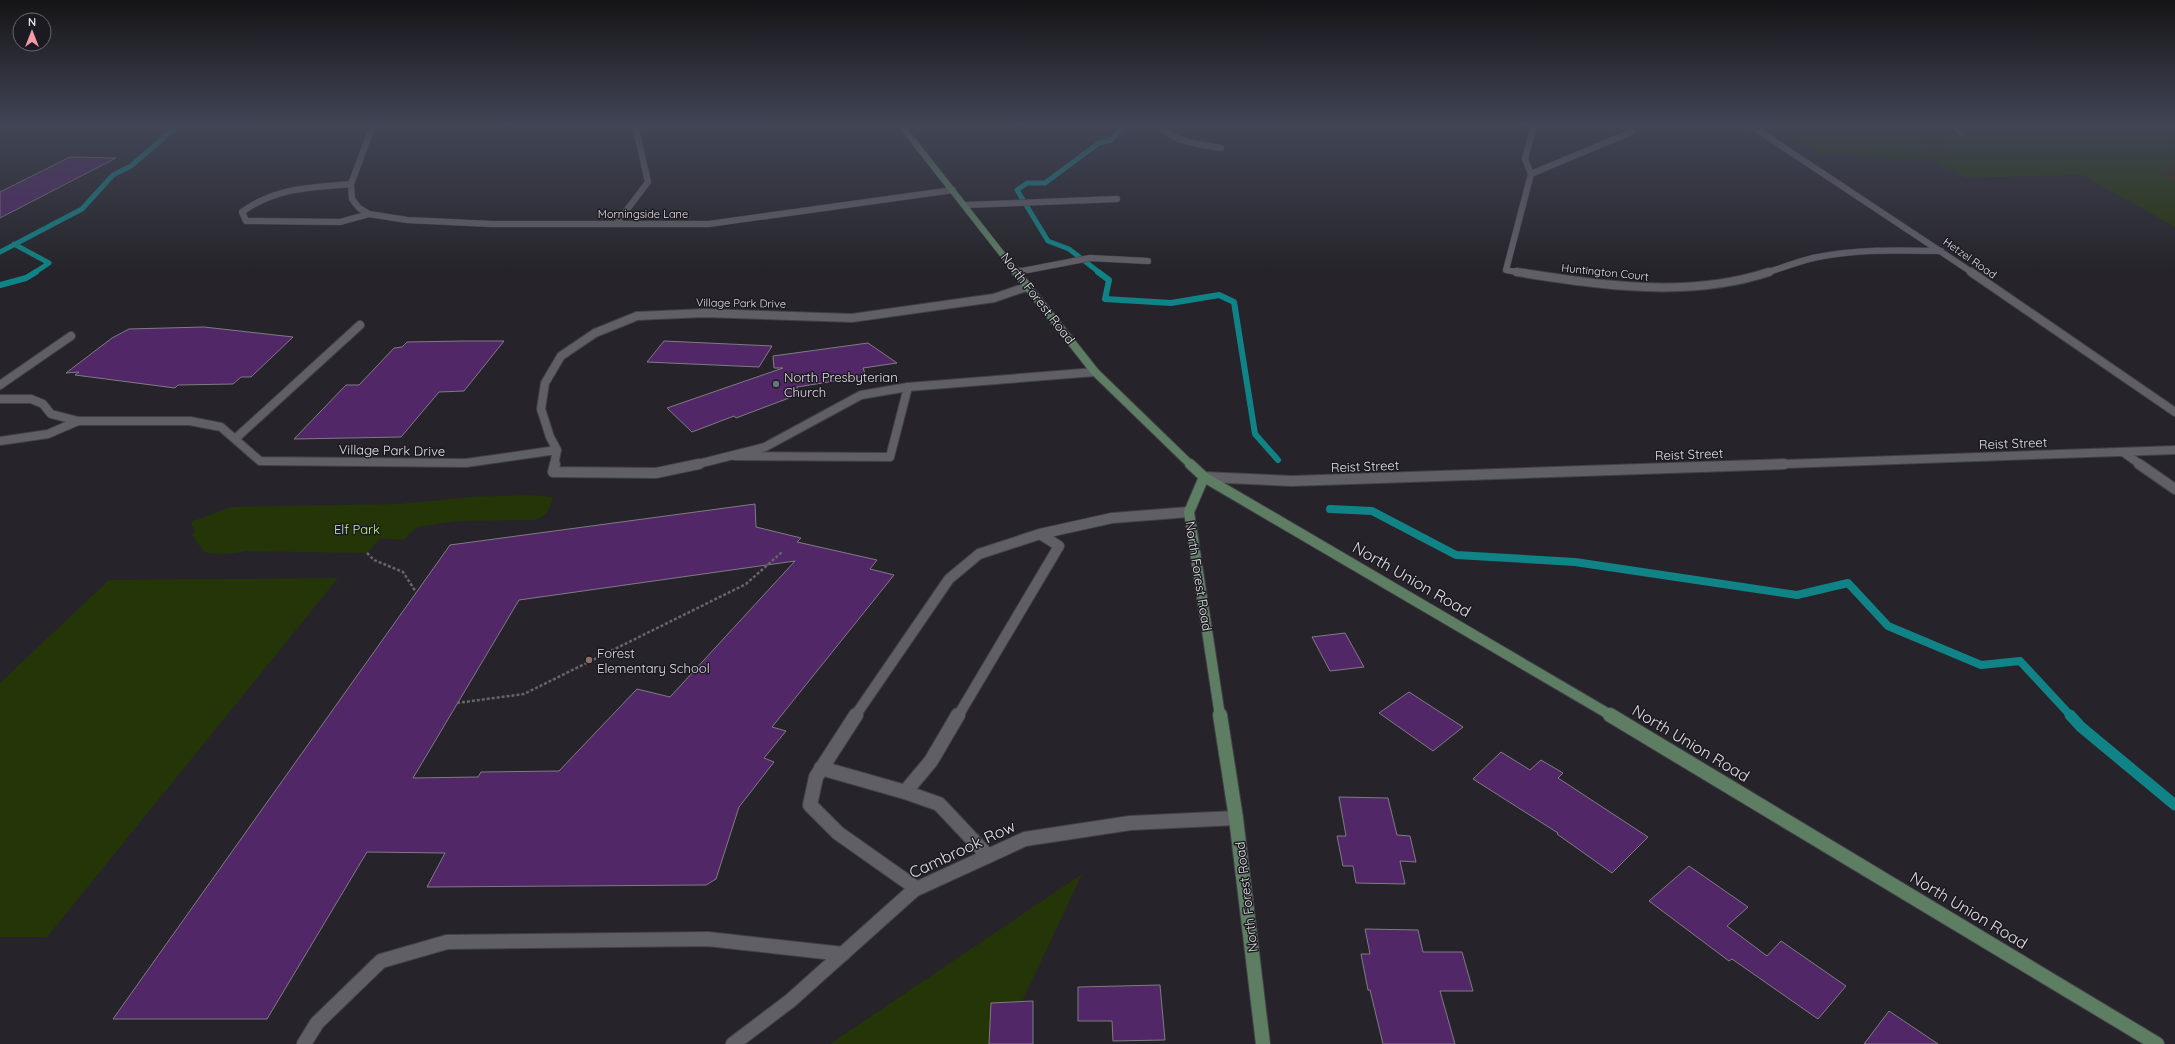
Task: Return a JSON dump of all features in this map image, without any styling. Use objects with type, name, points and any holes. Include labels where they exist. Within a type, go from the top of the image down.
[{"type":"main road","name":"North Forest Road","points":[[940,174],[1095,372],[1204,477],[1189,512],[1236,818],[1263,1044]]},
{"type":"main road","name":"North Union Road","points":[[1204,477],[1692,763],[2157,1044]]},
{"type":"street","points":[[355,174],[351,184],[286,192],[258,200],[242,212],[246,221],[295,223],[340,222],[370,214]]},
{"type":"street","points":[[616,224],[648,182],[646,174]]},
{"type":"street","name":"Huntington Court","points":[[1531,174],[1506,270],[1628,287],[1690,287],[1750,279],[1796,262],[1833,255],[1941,251]]},
{"type":"street","name":"Hetzel Road","points":[[1825,174],[1941,251],[2175,412]]},
{"type":"street","name":"Morningside Lane","points":[[351,184],[352,199],[359,208],[370,214],[407,220],[451,223],[709,224],[953,190]]},
{"type":"street","points":[[965,205],[1008,202],[1117,199]]},
{"type":"street","points":[[1018,272],[1090,258],[1148,261]]},
{"type":"street","name":"Village Park Drive","points":[[0,399],[31,399],[43,404],[51,414],[78,421],[190,421],[221,427],[260,461],[466,463],[557,450],[550,437],[541,409],[545,383],[561,356],[595,333],[637,316],[704,313],[852,318],[994,298],[1029,286]]},
{"type":"street","points":[[235,438],[360,324]]},
{"type":"street","points":[[0,385],[71,336]]},
{"type":"street","points":[[557,450],[553,472],[656,473],[735,456],[765,447],[860,395],[908,387],[1095,372]]},
{"type":"street","points":[[735,456],[890,456],[908,387]]},
{"type":"street","name":"Village Park Drive","points":[[0,441],[48,434],[78,421]]},
{"type":"street","name":"Reist Street","points":[[1204,477],[1292,481],[2175,450]]},
{"type":"street","points":[[2123,452],[2175,489]]},
{"type":"street","points":[[916,888],[838,833],[810,806],[816,777],[821,768],[949,579],[979,554],[1040,534],[1112,518],[1189,512]]},
{"type":"street","points":[[905,792],[931,761],[1059,546],[1040,534]]},
{"type":"street","points":[[821,768],[905,792],[939,804],[988,856]]},
{"type":"street","name":"Cambrook Row","points":[[733,1044],[790,1001],[916,888],[1025,839],[1130,823],[1236,818]]},
{"type":"street","points":[[304,1044],[317,1024],[381,962],[447,942],[708,939],[843,954]]},
{"type":"path","points":[[458,703],[524,694],[746,584],[782,552]]},
{"type":"path","points":[[367,553],[374,560],[403,572],[416,592]]},
{"type":"green space","points":[[1956,174],[2175,174],[2175,227],[2082,175],[1964,178]]},
{"type":"green space","name":"Elf Park","points":[[529,495],[553,497],[545,515],[538,519],[456,521],[417,527],[403,540],[381,538],[367,553],[246,551],[215,554],[204,552],[192,535],[195,531],[191,522],[231,507],[400,504],[471,497]]},
{"type":"green space","points":[[338,578],[47,937],[0,937],[0,683],[109,580]]},
{"type":"green space","points":[[1082,874],[1002,1044],[830,1044]]},
{"type":"sand","points":[[2163,174],[2175,174],[2175,182],[2166,179]]},
{"type":"building","points":[[37,174],[86,174],[0,218],[0,192]]},
{"type":"building","points":[[204,327],[293,337],[251,377],[241,377],[233,384],[178,385],[175,388],[75,375],[79,372],[66,373],[112,338],[129,329]]},
{"type":"building","points":[[504,341],[464,391],[439,392],[401,437],[294,439],[346,385],[359,385],[394,348],[402,347],[407,342]]},
{"type":"building","points":[[664,341],[772,346],[759,367],[647,362]]},
{"type":"building","name":"North Presbyterian Church","points":[[868,343],[897,363],[863,368],[866,376],[797,387],[797,395],[736,418],[734,416],[692,432],[667,408],[783,368],[774,368],[773,356]]},
{"type":"building","name":"Forest Elementary School","points":[[755,504],[756,527],[801,538],[797,542],[877,560],[870,569],[894,575],[772,727],[786,731],[764,758],[774,762],[739,807],[716,879],[706,885],[427,887],[445,853],[367,852],[267,1019],[113,1019],[450,545]],"holes":[[[795,561],[670,697],[637,689],[559,771],[481,772],[478,777],[413,778],[519,600]]]},
{"type":"building","points":[[1345,633],[1364,667],[1330,671],[1312,637]]},
{"type":"building","points":[[1409,692],[1463,727],[1433,751],[1379,713]]},
{"type":"building","points":[[1501,752],[1530,770],[1541,760],[1563,773],[1558,778],[1648,837],[1612,873],[1557,834],[1558,833],[1473,779]]},
{"type":"building","points":[[1339,797],[1388,798],[1397,835],[1410,836],[1416,862],[1400,861],[1405,884],[1356,883],[1353,866],[1343,866],[1337,836],[1346,836]]},
{"type":"building","points":[[1689,866],[1748,907],[1727,926],[1767,956],[1781,941],[1846,986],[1818,1019],[1732,959],[1729,961],[1649,901]]},
{"type":"building","points":[[1365,929],[1418,930],[1423,952],[1462,952],[1473,991],[1440,991],[1455,1044],[1383,1044],[1370,990],[1368,990],[1361,954],[1370,954]]},
{"type":"building","points":[[1160,985],[1165,1040],[1113,1041],[1112,1021],[1078,1021],[1078,987]]},
{"type":"building","points":[[1033,1001],[1033,1044],[989,1044],[991,1003]]},
{"type":"building","points":[[1889,1011],[1938,1044],[1864,1044]]},
{"type":"waterway","points":[[15,244],[82,209],[116,174]]},
{"type":"waterway","points":[[1058,174],[1045,183],[1027,183],[1017,190],[1048,241],[1069,249],[1100,273]]},
{"type":"waterway","points":[[0,252],[15,244]]},
{"type":"waterway","points":[[15,244],[49,263],[34,273]]},
{"type":"waterway","points":[[0,285],[26,278],[36,272]]},
{"type":"waterway","points":[[1098,272],[1109,280],[1105,299],[1171,303],[1219,295],[1234,302],[1255,434],[1278,460]]},
{"type":"waterway","points":[[1330,509],[1372,511],[1456,555],[1575,562],[1797,595],[1848,583],[1888,626],[1981,665],[2020,661],[2071,716]]},
{"type":"waterway","points":[[2070,715],[2081,727],[2175,805]]},
{"type":"place","name":"North Presbyterian Church","points":[[776,384]]},
{"type":"place","name":"Forest Elementary School","points":[[589,660]]}]
